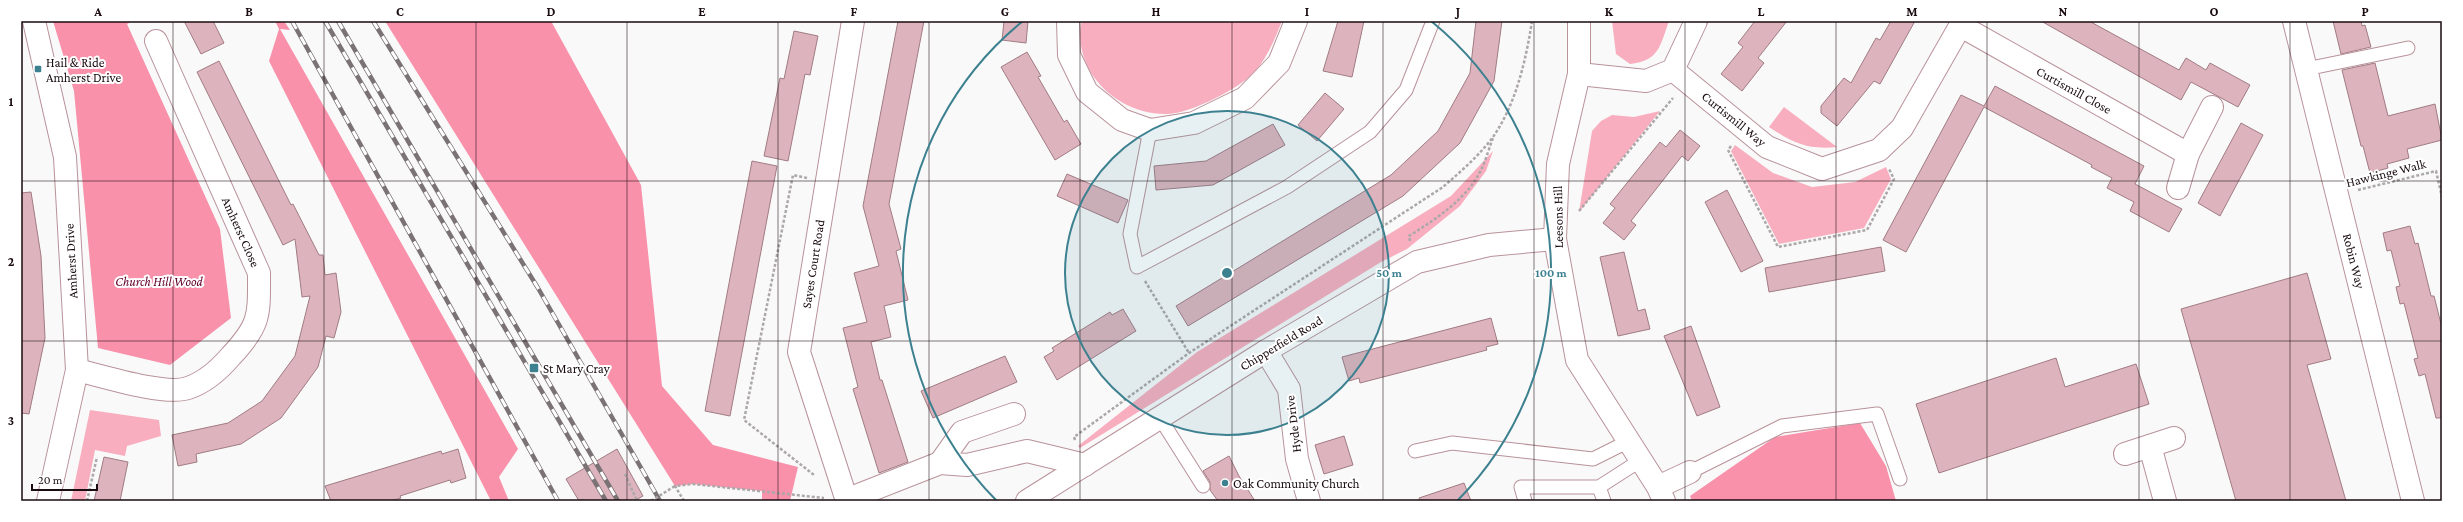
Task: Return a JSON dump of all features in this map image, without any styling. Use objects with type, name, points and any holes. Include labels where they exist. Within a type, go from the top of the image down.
[{"type":"street","name":"Amherst Drive","points":[[34,21],[65,157],[77,370],[48,501]]},
{"type":"street","name":"Sayes Court Road","points":[[846,501],[799,352],[853,21]]},
{"type":"street","points":[[1068,21],[1069,55],[1087,92],[1122,120],[1150,130],[1194,122],[1245,98],[1279,63],[1296,21]]},
{"type":"street","name":"Leesons Hill","points":[[1579,21],[1579,74],[1558,164],[1556,239],[1577,360],[1661,494],[1690,472]]},
{"type":"street","points":[[1579,74],[1646,81],[1680,75],[1696,21]]},
{"type":"street","name":"Robin Way","points":[[2294,21],[2413,501]]},
{"type":"street","name":"Curtismill Way","points":[[1680,75],[1767,147],[1822,169],[1880,150],[1902,128],[1962,23]]},
{"type":"street","name":"Curtismill Close","points":[[1962,23],[2188,154]]},
{"type":"street","name":"Amherst Close","points":[[77,370],[160,390],[187,389],[215,374],[249,337],[259,312],[259,273],[156,41]]},
{"type":"street","points":[[2178,188],[2188,154],[2212,107]]},
{"type":"street","name":"Chipperfield Road","points":[[1039,498],[1085,465],[1266,351],[1414,263],[1489,245],[1556,239]]},
{"type":"street","name":"Hyde Drive","points":[[1266,351],[1289,389],[1297,459],[1309,501]]},
{"type":"street","points":[[940,463],[962,432],[1014,414]]},
{"type":"street","points":[[2126,454],[2174,438]]},
{"type":"street","points":[[2150,446],[2165,501]]},
{"type":"street","points":[[846,501],[940,463],[967,465],[1026,452],[1085,465]]},
{"type":"lane","points":[[1150,130],[1130,234],[1136,267],[1286,187],[1370,132],[1406,90],[1433,21]]},
{"type":"lane","points":[[2306,69],[2408,48]]},
{"type":"lane","points":[[1690,472],[1782,426],[1878,414],[1900,479]]},
{"type":"lane","points":[[1160,418],[1203,486]]},
{"type":"lane","points":[[1415,451],[1452,443],[1593,459],[1628,441]]},
{"type":"lane","points":[[1526,501],[1521,487],[1599,487],[1641,460]]},
{"type":"lane","points":[[1599,487],[1604,501]]},
{"type":"path","points":[[1414,263],[1409,236],[1436,219],[1462,196],[1481,171],[1493,137],[1506,112],[1521,74],[1532,21]]},
{"type":"path","points":[[1556,239],[1680,75]]},
{"type":"path","points":[[1746,129],[1728,150],[1778,247],[1867,230],[1894,179],[1880,150]]},
{"type":"path","points":[[1085,465],[1074,437],[1189,353],[1443,187],[1466,167],[1493,137]]},
{"type":"path","name":"Hawkinge Walk","points":[[2337,195],[2436,171],[2442,197]]},
{"type":"path","points":[[1136,267],[1189,353]]},
{"type":"path","points":[[87,501],[97,457]]},
{"type":"path","points":[[624,474],[637,501]]},
{"type":"path","points":[[651,501],[675,486],[693,484],[846,501]]},
{"type":"path","points":[[675,486],[684,501]]},
{"type":"shaded area","points":[[1082,21],[1282,21],[1264,59],[1248,78],[1231,90],[1208,102],[1185,111],[1165,114],[1143,111],[1132,107],[1112,96],[1104,89],[1090,71],[1083,53],[1080,40]]},
{"type":"shaded area","points":[[1612,21],[1669,21],[1660,45],[1653,56],[1647,60],[1630,64],[1616,54]]},
{"type":"shaded area","points":[[1784,107],[1837,147],[1826,148],[1801,144],[1769,127]]},
{"type":"shaded area","points":[[1660,111],[1579,212],[1592,131],[1601,121],[1612,115],[1634,117]]},
{"type":"shaded area","points":[[1735,145],[1773,173],[1812,187],[1855,182],[1886,167],[1891,179],[1864,228],[1779,244],[1731,151]]},
{"type":"shaded area","points":[[1493,151],[1486,171],[1460,206],[1407,249],[1381,262],[1080,448],[1078,446],[1197,352],[1451,196]]},
{"type":"shaded area","points":[[90,410],[159,420],[161,436],[127,446],[125,456],[95,450],[85,501],[71,501]]},
{"type":"green space","name":"Church Hill Wood","points":[[53,21],[133,21],[127,24],[220,229],[231,318],[170,365],[98,348],[74,91]]},
{"type":"green space","points":[[275,21],[284,21],[290,30],[280,29],[518,449],[499,477],[509,501],[491,501],[269,61],[279,29]]},
{"type":"green space","points":[[385,21],[551,21],[641,185],[662,386],[713,445],[798,467],[790,501],[762,501],[762,491],[693,484],[675,486]]},
{"type":"green space","points":[[1860,423],[1886,466],[1896,501],[1692,501],[1690,496],[1775,437]]},
{"type":"building","points":[[184,21],[213,21],[224,43],[201,54]]},
{"type":"building","points":[[898,21],[924,21],[889,204],[901,249],[896,251],[908,300],[884,306],[891,337],[871,342],[880,380],[882,380],[908,462],[879,473],[853,389],[858,387],[843,328],[867,322],[854,273],[879,266],[863,206]]},
{"type":"building","points":[[1004,21],[1028,21],[1026,43],[1002,40]]},
{"type":"building","points":[[1338,21],[1364,21],[1352,77],[1323,71]]},
{"type":"building","points":[[1476,21],[1502,21],[1494,81],[1460,143],[1403,196],[1188,326],[1176,306],[1391,175],[1438,131],[1470,73]]},
{"type":"building","points":[[1755,21],[1787,21],[1758,58],[1764,63],[1742,91],[1721,74],[1743,47],[1738,43]]},
{"type":"building","points":[[1891,21],[1915,21],[1880,84],[1874,81],[1837,126],[1821,113],[1821,106],[1844,78],[1851,83],[1876,38],[1880,40]]},
{"type":"building","points":[[2041,21],[2089,21],[2179,70],[2186,58],[2206,70],[2210,63],[2250,85],[2238,107],[2191,82],[2181,100]]},
{"type":"building","points":[[2333,21],[2361,21],[2362,26],[2365,25],[2371,47],[2341,54]]},
{"type":"building","points":[[794,31],[818,36],[810,75],[805,74],[788,161],[764,156],[780,78],[784,79]]},
{"type":"building","points":[[1027,52],[1041,76],[1038,77],[1064,122],[1067,120],[1081,144],[1055,160],[1001,67]]},
{"type":"building","points":[[219,61],[291,205],[293,204],[319,255],[323,255],[325,275],[336,273],[341,312],[334,338],[326,336],[318,367],[281,418],[241,444],[196,454],[197,462],[178,466],[172,435],[228,423],[262,401],[295,356],[310,296],[302,297],[295,239],[283,245],[197,72]]},
{"type":"building","points":[[2375,63],[2388,116],[2435,104],[2442,140],[2407,149],[2409,158],[2387,164],[2388,168],[2370,173],[2363,146],[2361,146],[2342,70]]},
{"type":"building","points":[[1995,86],[2144,166],[2135,184],[2182,209],[2169,232],[2130,211],[2134,202],[2107,188],[2112,178],[2091,167],[2092,165],[1984,107],[1906,252],[1883,240],[1961,95],[1984,106]]},
{"type":"building","points":[[1325,93],[1344,109],[1317,141],[1298,125]]},
{"type":"building","points":[[2241,123],[2263,135],[2220,216],[2198,203]]},
{"type":"building","points":[[1273,124],[1285,145],[1213,185],[1156,190],[1154,166],[1206,161]]},
{"type":"building","points":[[1680,130],[1700,146],[1688,161],[1682,156],[1631,221],[1636,225],[1624,240],[1603,223],[1615,208],[1610,204],[1660,142],[1666,147]]},
{"type":"building","points":[[752,161],[777,166],[730,416],[705,411]]},
{"type":"building","points":[[1067,174],[1128,200],[1118,223],[1057,196]]},
{"type":"building","points":[[1727,190],[1763,261],[1741,272],[1705,202]]},
{"type":"building","points":[[31,192],[41,256],[45,338],[29,414],[21,413],[21,193]]},
{"type":"building","points":[[2410,226],[2415,244],[2418,243],[2431,296],[2434,296],[2442,328],[2442,418],[2436,418],[2425,374],[2419,376],[2414,359],[2418,358],[2404,303],[2400,304],[2396,287],[2400,286],[2391,250],[2387,251],[2383,233]]},
{"type":"building","points":[[1881,247],[1885,271],[1769,292],[1765,268]]},
{"type":"building","points":[[1624,252],[1638,311],[1645,309],[1650,329],[1618,336],[1600,257]]},
{"type":"building","points":[[2307,273],[2331,359],[2307,365],[2346,501],[2236,501],[2181,309]]},
{"type":"building","points":[[1123,309],[1136,331],[1057,380],[1044,357],[1054,351],[1052,348],[1110,312],[1112,315]]},
{"type":"building","points":[[1491,318],[1498,344],[1486,347],[1487,350],[1360,383],[1359,378],[1349,381],[1342,357]]},
{"type":"building","points":[[1691,326],[1720,407],[1697,416],[1664,336]]},
{"type":"building","points":[[1005,356],[1017,382],[933,418],[921,391]]},
{"type":"building","points":[[2056,358],[2065,387],[2136,364],[2149,404],[1939,473],[1916,404]]},
{"type":"building","points":[[1344,436],[1353,465],[1324,474],[1315,445]]},
{"type":"building","points":[[458,449],[466,478],[451,483],[450,480],[400,496],[401,498],[390,501],[331,501],[325,486],[441,451],[442,454]]},
{"type":"building","points":[[617,449],[643,496],[634,501],[579,501],[566,479]]},
{"type":"building","name":"Oak Community Church","points":[[1229,456],[1239,476],[1255,501],[1218,501],[1210,490],[1210,482],[1203,471]]},
{"type":"building","points":[[104,457],[128,462],[120,501],[94,501]]},
{"type":"building","points":[[1464,483],[1471,501],[1420,501],[1419,498]]},
{"type":"railway","points":[[292,21],[558,501]]},
{"type":"railway","points":[[325,21],[606,501]]},
{"type":"railway","points":[[338,21],[618,501]]},
{"type":"railway","points":[[373,21],[538,288],[660,501]]},
{"type":"place","name":"Hail & Ride Amherst Drive","points":[[38,69]]},
{"type":"place","name":"St Mary Cray","points":[[534,368]]},
{"type":"place","name":"Oak Community Church","points":[[1225,483]]}]
